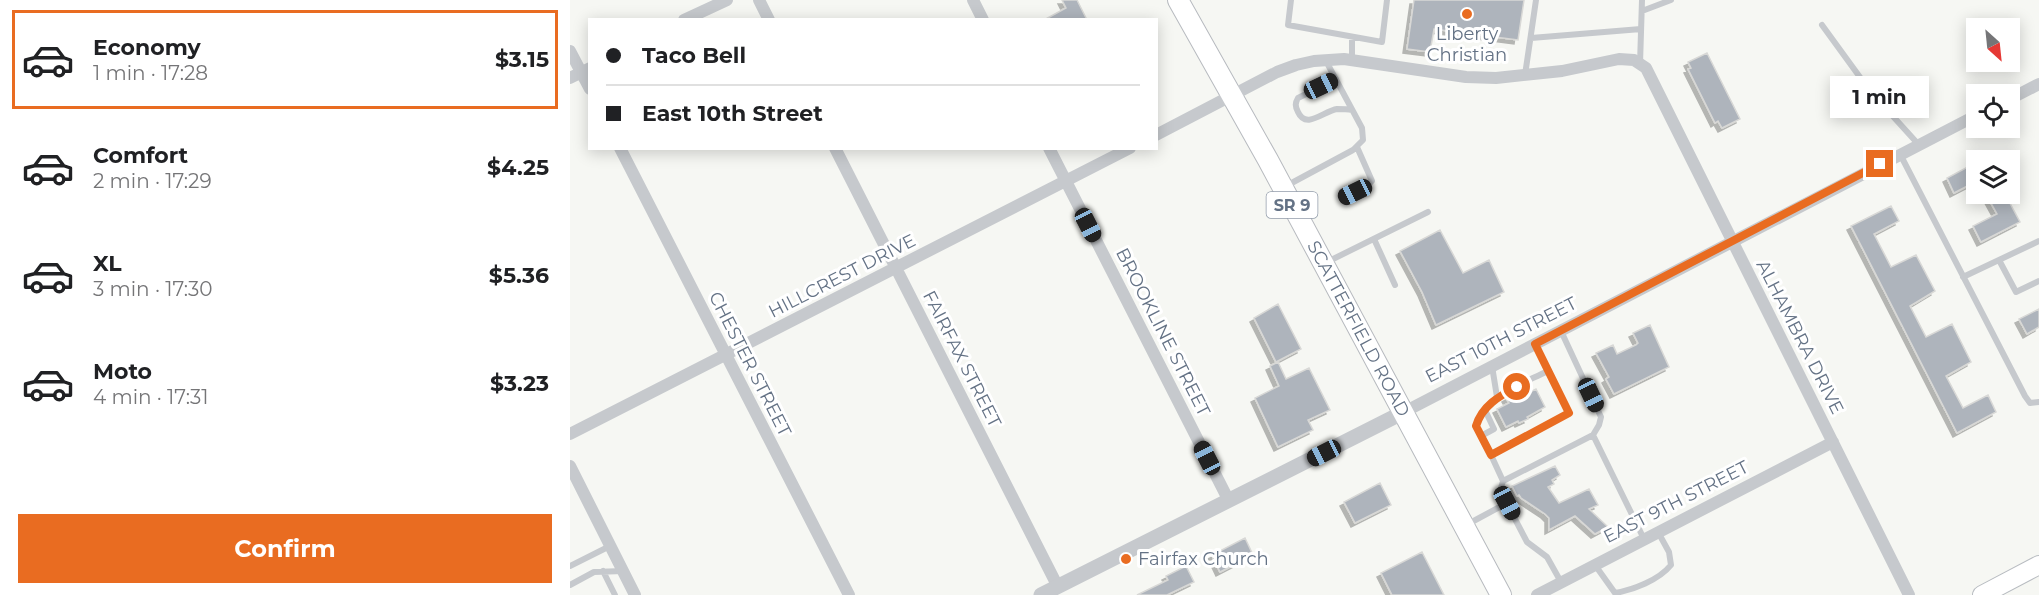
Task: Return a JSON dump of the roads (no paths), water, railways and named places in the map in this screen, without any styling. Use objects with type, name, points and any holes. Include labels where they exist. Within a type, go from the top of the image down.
[{"type":"main road","name":"SCATTERFIELD ROAD","points":[[1179,0],[1324,264],[1501,595]]},
{"type":"main road","points":[[1982,595],[2039,565]]},
{"type":"street","points":[[688,18],[727,0]]},
{"type":"street","points":[[759,0],[768,18]]},
{"type":"street","points":[[973,0],[982,18]]},
{"type":"street","points":[[570,51],[588,86]]},
{"type":"street","points":[[1158,134],[1277,72],[1296,65],[1326,60],[1352,60],[1466,77],[1496,78],[1562,71],[1619,59],[1634,60],[1640,64]]},
{"type":"street","name":"ALHAMBRA DRIVE","points":[[1640,64],[1646,68],[1909,595]]},
{"type":"street","points":[[2020,94],[2039,84]]},
{"type":"street","name":"EAST 10TH STREET","points":[[1041,595],[1404,412],[1966,121]]},
{"type":"street","name":"CHESTER STREET","points":[[621,150],[849,595]]},
{"type":"street","name":"FAIRFAX STREET","points":[[836,150],[1058,587]]},
{"type":"street","name":"BROOKLINE STREET","points":[[1050,150],[1229,501]]},
{"type":"street","name":"HILLCREST DRIVE","points":[[570,435],[1126,150]]},
{"type":"street","name":"EAST 9TH STREET","points":[[1537,595],[1833,442]]},
{"type":"street","points":[[570,466],[635,595]]},
{"type":"lane","points":[[1291,0],[1288,25],[1382,42],[1387,0]]},
{"type":"lane","points":[[1525,76],[1536,0]]},
{"type":"lane","points":[[1640,64],[1642,0]]},
{"type":"lane","points":[[1642,12],[1671,0]]},
{"type":"lane","points":[[1822,25],[1870,92],[1919,145]]},
{"type":"lane","points":[[1531,38],[1641,29]]},
{"type":"lane","points":[[1352,37],[1352,60]]},
{"type":"lane","points":[[1282,187],[1357,147],[1363,140],[1363,134],[1352,110],[1326,60]]},
{"type":"lane","points":[[1336,79],[1298,98],[1296,105],[1299,114],[1305,120],[1311,120],[1335,109],[1352,110]]},
{"type":"lane","points":[[1343,198],[1372,181],[1357,147]]},
{"type":"lane","points":[[1900,154],[2025,396],[2030,403],[2039,402]]},
{"type":"lane","points":[[1324,264],[1428,212]]},
{"type":"lane","points":[[1374,239],[1395,285]]},
{"type":"lane","points":[[1963,277],[2039,241]]},
{"type":"lane","points":[[1999,260],[2016,292],[2039,281]]},
{"type":"lane","points":[[1503,481],[1593,435],[1599,425],[1601,417],[1561,331]]},
{"type":"lane","points":[[1491,455],[1569,413],[1535,344]]},
{"type":"lane","points":[[1492,366],[1497,397]]},
{"type":"lane","points":[[1548,371],[1497,397],[1479,417],[1476,426],[1503,481],[1501,488],[1507,503],[1527,542],[1547,557],[1561,582]]},
{"type":"lane","points":[[1480,436],[1494,429],[1485,410]]},
{"type":"lane","points":[[1593,435],[1644,539]]},
{"type":"lane","points":[[1464,526],[1507,503]]},
{"type":"lane","points":[[1595,565],[1615,593],[1658,576],[1671,565],[1669,552],[1658,532]]},
{"type":"lane","points":[[570,566],[610,546]]},
{"type":"lane","points":[[603,571],[615,595]]},
{"type":"lane","points":[[570,585],[594,572],[623,571]]},
{"type":"place","name":"Liberty Christian","points":[[1467,14]]},
{"type":"place","name":"Fairfax Church","points":[[1126,559]]}]
